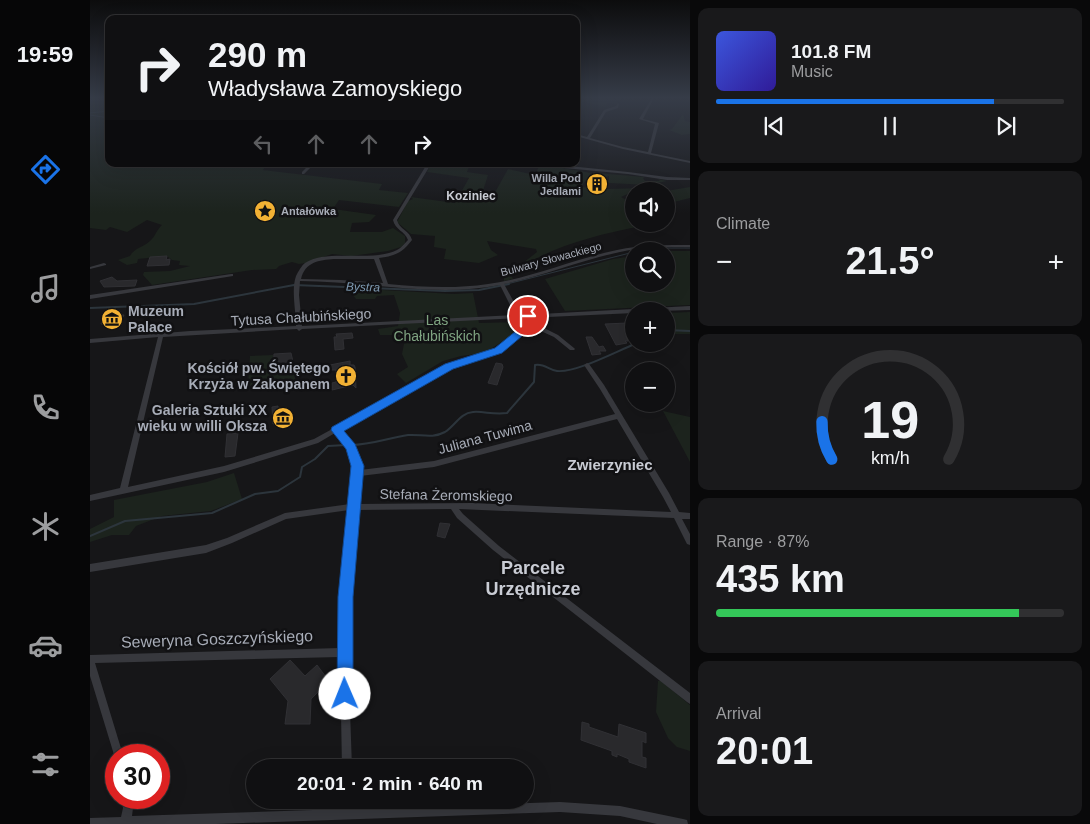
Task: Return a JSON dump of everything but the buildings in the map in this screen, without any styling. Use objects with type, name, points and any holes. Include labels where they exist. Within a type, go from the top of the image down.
[{"type":"street","points":[[582,136],[648,154],[690,162]]},
{"type":"street","points":[[648,154],[653,136]]},
{"type":"street","points":[[303,174],[309,167]]},
{"type":"street","points":[[299,329],[298,283],[300,272],[304,267],[319,259],[332,257],[376,257],[398,252],[409,242],[409,236],[396,225],[394,220],[427,167]]},
{"type":"street","points":[[567,167],[670,180],[690,179]]},
{"type":"street","name":"Bulwary Słowackiego","points":[[298,283],[386,284],[462,288],[503,286],[632,248],[690,246]]},
{"type":"street","points":[[376,257],[386,284]]},
{"type":"street","points":[[90,268],[104,264]]},
{"type":"street","points":[[90,297],[231,275]]},
{"type":"street","points":[[503,286],[518,317]]},
{"type":"street","points":[[675,309],[690,308]]},
{"type":"street","name":"Tytusa Chałubińskiego","points":[[90,341],[161,335],[625,312]]},
{"type":"street","points":[[528,316],[529,326]]},
{"type":"street","points":[[90,498],[240,465],[308,444],[449,367],[496,352],[529,326],[548,316]]},
{"type":"street","points":[[529,326],[556,336],[572,349]]},
{"type":"street","points":[[123,491],[161,335]]},
{"type":"street","points":[[587,365],[602,387],[690,542]]},
{"type":"street","name":"Juliana Tuwima","points":[[357,473],[434,464],[618,416]]},
{"type":"street","points":[[336,430],[353,450],[357,464],[345,597],[344,652],[348,759]]},
{"type":"street","points":[[454,506],[460,516],[496,548],[690,699]]},
{"type":"street","name":"Stefana Żeromskiego","points":[[90,568],[200,550],[229,541],[285,516],[354,507],[454,506],[690,516]]},
{"type":"street","name":"Seweryna Goszczyńskiego","points":[[115,744],[90,660],[344,652]]},
{"type":"street","points":[[90,823],[572,807],[629,813],[683,824]]},
{"type":"street","points":[[126,821],[128,809]]},
{"type":"green space","points":[[90,136],[105,136],[105,167],[265,167],[263,170],[382,184],[379,190],[408,193],[399,207],[339,200],[333,209],[376,215],[369,222],[352,223],[350,232],[382,232],[393,228],[405,236],[405,243],[401,247],[388,251],[351,256],[332,254],[306,263],[292,262],[279,266],[276,269],[252,270],[152,285],[143,275],[144,272],[170,271],[190,266],[179,265],[180,261],[172,260],[167,256],[138,259],[137,263],[127,265],[118,260],[130,256],[134,251],[148,243],[162,225],[147,220],[127,232],[110,227],[106,230],[90,228]]},
{"type":"green space","points":[[430,167],[469,167],[467,172],[488,175],[482,194],[493,196],[508,169],[535,175],[539,167],[557,167],[591,173],[581,187],[625,189],[625,195],[621,197],[625,199],[625,230],[555,250],[524,266],[511,275],[513,279],[504,281],[504,278],[537,252],[536,249],[487,241],[491,250],[498,255],[479,263],[444,259],[446,249],[434,247],[435,236],[411,234],[397,222],[408,201],[413,199],[411,197],[455,203],[469,178],[427,172]]},
{"type":"green space","points":[[596,173],[645,177],[643,178],[645,181],[660,181],[658,179],[667,181],[609,183],[606,182],[609,180],[609,176],[600,179],[595,176],[600,174]]},
{"type":"green space","points":[[690,187],[690,198],[675,202],[675,190]]},
{"type":"green space","points":[[675,251],[690,251],[690,305],[675,306],[675,302],[625,302],[625,308],[565,311],[545,279],[625,257],[625,292],[675,292]]},
{"type":"green space","name":"Las Chałubińskich","points":[[347,288],[454,294],[473,293],[479,323],[521,322],[513,331],[513,335],[484,353],[443,361],[406,383],[397,374],[408,367],[402,354],[405,339],[394,335],[380,335],[378,329],[398,326],[400,313],[394,295],[377,296],[375,299],[356,299]]},
{"type":"green space","points":[[690,312],[690,334],[675,334],[675,313]]},
{"type":"green space","points":[[273,355],[273,368],[295,367],[295,382],[248,386],[250,356]]},
{"type":"green space","points":[[664,412],[690,417],[690,462]]},
{"type":"green space","points":[[234,473],[242,499],[211,511],[162,516],[136,526],[129,535],[112,535],[90,542],[90,529],[114,517],[114,500],[207,482]]},
{"type":"green space","points":[[658,681],[661,681],[690,705],[690,751],[677,747],[668,738],[656,712]]},
{"type":"waterway","name":"Bystra","points":[[675,248],[690,248]]},
{"type":"waterway","name":"Bystra","points":[[503,285],[625,254]]},
{"type":"waterway","name":"Bystra","points":[[90,308],[194,304],[294,285],[445,291],[479,290],[509,284]]},
{"type":"waterway","points":[[675,330],[690,331]]},
{"type":"waterway","points":[[351,445],[366,444],[408,435],[431,436],[440,434],[468,413],[507,413],[534,382],[535,365],[541,365],[557,371],[565,371],[575,369],[625,348]]},
{"type":"waterway","points":[[90,536],[125,521],[212,513],[255,494],[278,491],[300,477],[302,467],[315,459],[328,446],[346,445]]},
{"type":"place","name":"Willa Pod Jedlami","points":[[597,184]]},
{"type":"place","name":"Antałówka","points":[[265,211]]},
{"type":"place","name":"Muzeum Palace","points":[[112,319]]},
{"type":"place","name":"Kościół pw. Świętego Krzyża w Zakopanem","points":[[346,376]]},
{"type":"place","name":"Galeria Sztuki XX wieku w willi Oksza","points":[[283,418]]},
{"type":"district","name":"Koziniec","points":[[471,196]]},
{"type":"district","name":"Zwierzyniec","points":[[610,464]]},
{"type":"district","name":"Parcele Urzędnicze","points":[[533,578]]},
{"type":"route","points":[[345,694],[345,597],[358,466],[351,447],[336,430],[449,367],[486,356],[506,346],[526,328],[529,322],[528,316]]}]
